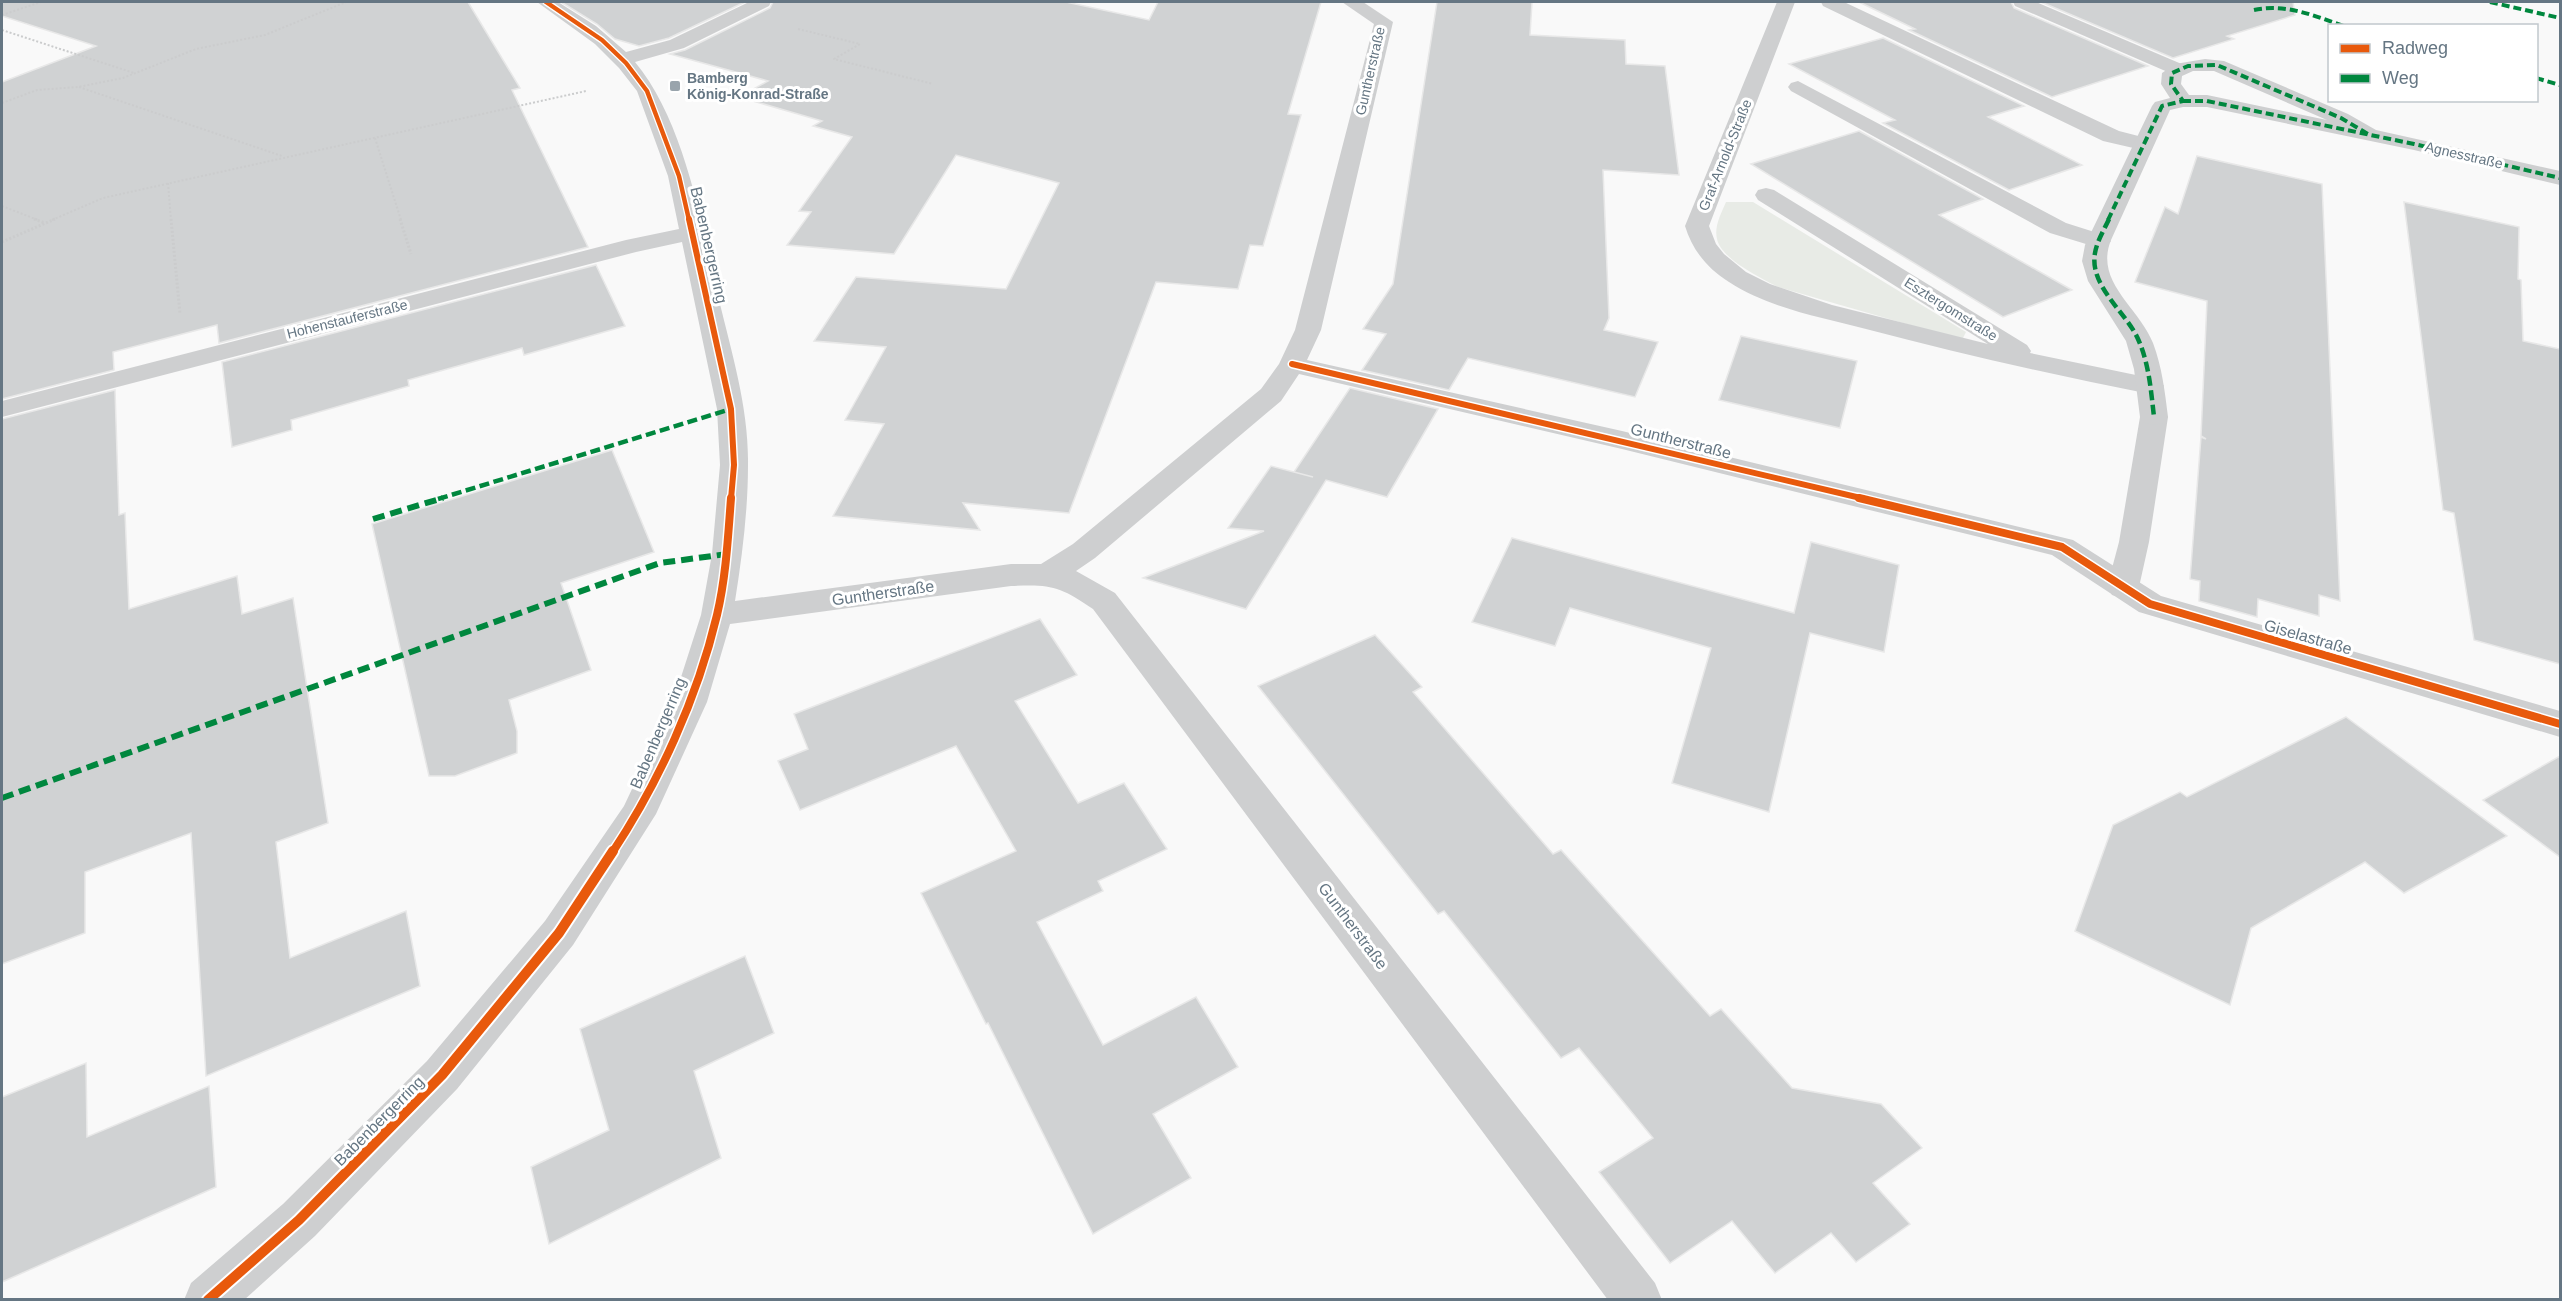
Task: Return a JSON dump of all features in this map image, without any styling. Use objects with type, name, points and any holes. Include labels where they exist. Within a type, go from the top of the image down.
[{"type":"street","name":"Babenbergerring","points":[[208,1299],[299,1220],[442,1075],[560,933],[638,814],[690,702],[717,615],[727,555],[734,465],[731,409],[679,176],[647,91],[624,59],[574,18],[546,2]]},
{"type":"street","points":[[624,59],[677,44],[762,2]]},
{"type":"street","name":"Guntherstraße","points":[[1050,573],[1084,551],[1271,395],[1292,364],[1308,330],[1384,22],[1351,2]]},
{"type":"street","name":"Graf-Arnold-Straße","points":[[1786,2],[1701,213],[1697,226],[1701,242],[1718,262],[1745,281],[1774,295],[1963,348],[2037,363]]},
{"type":"street","points":[[1830,2],[2111,135],[2142,144]]},
{"type":"street","points":[[2022,2],[2188,67]]},
{"type":"street","name":"Agnesstraße","points":[[2188,67],[2217,65],[2341,117],[2368,134]]},
{"type":"street","points":[[2123,587],[2134,542],[2154,417],[2150,386],[2139,340],[2119,306],[2099,280],[2094,261],[2099,240],[2142,144],[2162,106],[2183,100],[2171,84],[2172,73],[2188,67]]},
{"type":"street","points":[[1797,87],[2058,228],[2099,240]]},
{"type":"street","name":"Agnesstraße","points":[[2183,100],[2207,101],[2368,134],[2560,178]]},
{"type":"street","name":"Esztergomstraße","points":[[1766,195],[2037,363],[2150,386]]},
{"type":"street","name":"Hohenstauferstraße","points":[[2,409],[634,245],[693,233]]},
{"type":"street","name":"Guntherstraße","points":[[1292,364],[1622,440],[2062,548]]},
{"type":"street","name":"Giselastraße","points":[[2062,548],[2150,604],[2560,724]]},
{"type":"street","name":"Guntherstraße","points":[[717,615],[1011,575],[1050,573],[1079,583],[1104,601],[1638,1299]]},
{"type":"path","points":[[2,15],[41,2]]},
{"type":"path","points":[[2,104],[37,90],[78,87],[123,78],[196,48],[265,35],[346,2]]},
{"type":"path","points":[[738,14],[860,44],[834,59],[933,84]]},
{"type":"path","points":[[2,30],[134,74]]},
{"type":"path","points":[[2,242],[103,198],[640,80]]},
{"type":"path","points":[[78,87],[285,157]]},
{"type":"path","points":[[375,138],[425,299]]},
{"type":"path","points":[[168,183],[184,361]]},
{"type":"path","points":[[2,206],[45,223]]},
{"type":"shaded area","points":[[1726,202],[1753,202],[1966,332],[1962,340],[1778,287],[1752,273],[1726,254],[1717,239],[1717,225]]},
{"type":"building","points":[[2,2],[468,2],[520,88],[512,90],[588,247],[219,343],[217,325],[113,352],[114,370],[2,399],[2,82],[96,46],[2,16]]},
{"type":"building","points":[[561,2],[745,2],[669,38],[639,46],[615,39],[597,24]]},
{"type":"building","points":[[773,2],[1066,2],[1149,20],[1158,2],[1321,2],[1288,114],[1301,115],[1263,246],[1250,245],[1238,289],[1156,282],[1069,513],[963,503],[980,530],[833,516],[884,424],[845,420],[886,347],[814,341],[856,277],[1006,289],[1059,183],[956,155],[894,254],[787,245],[811,212],[799,211],[852,137],[813,126],[822,121],[739,97],[768,81],[670,54],[685,50],[770,8]]},
{"type":"building","points":[[1437,2],[1532,2],[1530,35],[1625,40],[1626,64],[1665,66],[1679,175],[1603,170],[1609,318],[1604,330],[1658,342],[1635,397],[1468,358],[1449,390],[1362,370],[1386,334],[1363,329],[1393,284]]},
{"type":"building","points":[[1859,2],[2011,2],[2014,8],[2148,66],[2052,97],[1909,30],[1915,29]]},
{"type":"building","points":[[2041,2],[2293,2],[2295,15],[2227,36],[2234,39],[2173,58]]},
{"type":"building","points":[[1883,38],[2024,106],[1988,117],[2082,165],[2009,190],[1883,123],[1895,120],[1789,64]]},
{"type":"building","points":[[1859,131],[1983,199],[1939,215],[2072,290],[2003,317],[1751,164]]},
{"type":"building","points":[[2197,156],[2322,184],[2340,601],[2319,595],[2319,616],[2258,599],[2257,617],[2199,601],[2200,581],[2190,579],[2201,437],[2206,439],[2201,436],[2207,301],[2135,282],[2165,207],[2178,214]]},
{"type":"building","points":[[2404,202],[2519,227],[2518,279],[2521,280],[2523,341],[2560,349],[2560,664],[2474,640],[2454,513],[2443,510]]},
{"type":"building","points":[[596,265],[625,326],[524,355],[522,348],[408,380],[409,386],[291,420],[292,430],[232,447],[222,362]]},
{"type":"building","points":[[1741,336],[1857,361],[1840,428],[1719,400]]},
{"type":"building","points":[[1350,388],[1438,409],[1387,497],[1326,480],[1246,609],[1143,578],[1264,531],[1228,528],[1271,466],[1313,477],[1294,472]]},
{"type":"building","points":[[115,390],[119,515],[125,513],[129,609],[237,576],[242,614],[293,598],[328,823],[276,842],[290,958],[406,911],[420,986],[206,1076],[191,833],[85,872],[85,933],[2,964],[2,419]]},
{"type":"building","points":[[612,450],[654,552],[561,583],[591,670],[509,700],[517,731],[517,753],[455,776],[429,776],[372,524]]},
{"type":"building","points":[[1512,538],[1794,613],[1811,542],[1899,565],[1884,652],[1810,633],[1769,812],[1672,783],[1711,648],[1570,608],[1555,646],[1472,622]]},
{"type":"building","points":[[1040,619],[1077,675],[1015,701],[1078,803],[1124,783],[1167,849],[1098,881],[1103,891],[1037,922],[1103,1045],[1196,997],[1238,1067],[1153,1114],[1191,1178],[1093,1234],[921,893],[1016,851],[956,746],[800,810],[778,761],[808,749],[794,714]]},
{"type":"building","points":[[1375,635],[1422,687],[1413,692],[1553,854],[1561,850],[1710,1016],[1721,1009],[1792,1088],[1881,1104],[1922,1148],[1873,1183],[1910,1224],[1856,1262],[1831,1233],[1775,1273],[1732,1221],[1670,1263],[1599,1172],[1653,1138],[1579,1048],[1561,1058],[1444,911],[1438,914],[1258,686]]},
{"type":"building","points":[[2346,717],[2507,836],[2404,893],[2365,862],[2251,928],[2230,1005],[2075,931],[2113,825],[2180,792],[2187,797]]},
{"type":"building","points":[[2560,756],[2560,857],[2483,800]]},
{"type":"building","points":[[745,956],[774,1033],[694,1071],[721,1158],[549,1244],[531,1167],[609,1130],[580,1029]]},
{"type":"building","points":[[86,1063],[87,1137],[209,1086],[216,1187],[2,1282],[2,1097]]},
{"type":"marked path","points":[[2490,2],[2560,18]]},
{"type":"marked path","points":[[2254,10],[2266,7],[2288,8],[2338,24]]},
{"type":"marked path","points":[[2154,417],[2147,369],[2139,341],[2100,281],[2094,256],[2115,204],[2162,106],[2183,101],[2171,84],[2172,73],[2188,66],[2217,65],[2341,118],[2368,134]]},
{"type":"marked path","points":[[2538,79],[2560,85]]},
{"type":"marked path","points":[[2183,101],[2207,101],[2414,144],[2560,178]]},
{"type":"marked path","points":[[373,519],[731,409]]},
{"type":"marked path","points":[[2,798],[660,563],[727,554]]},
{"type":"cycle path","points":[[208,1300],[299,1220],[442,1075],[559,933],[638,814],[690,702],[717,615],[727,554],[734,465],[731,409],[679,176],[647,91],[637,77],[615,51],[602,40],[546,2]]},
{"type":"cycle path","points":[[1292,364],[1622,440],[2062,547],[2150,604],[2560,724]]},
{"type":"place","name":"Bamberg König-Konrad-Straße","points":[[675,86]]}]
